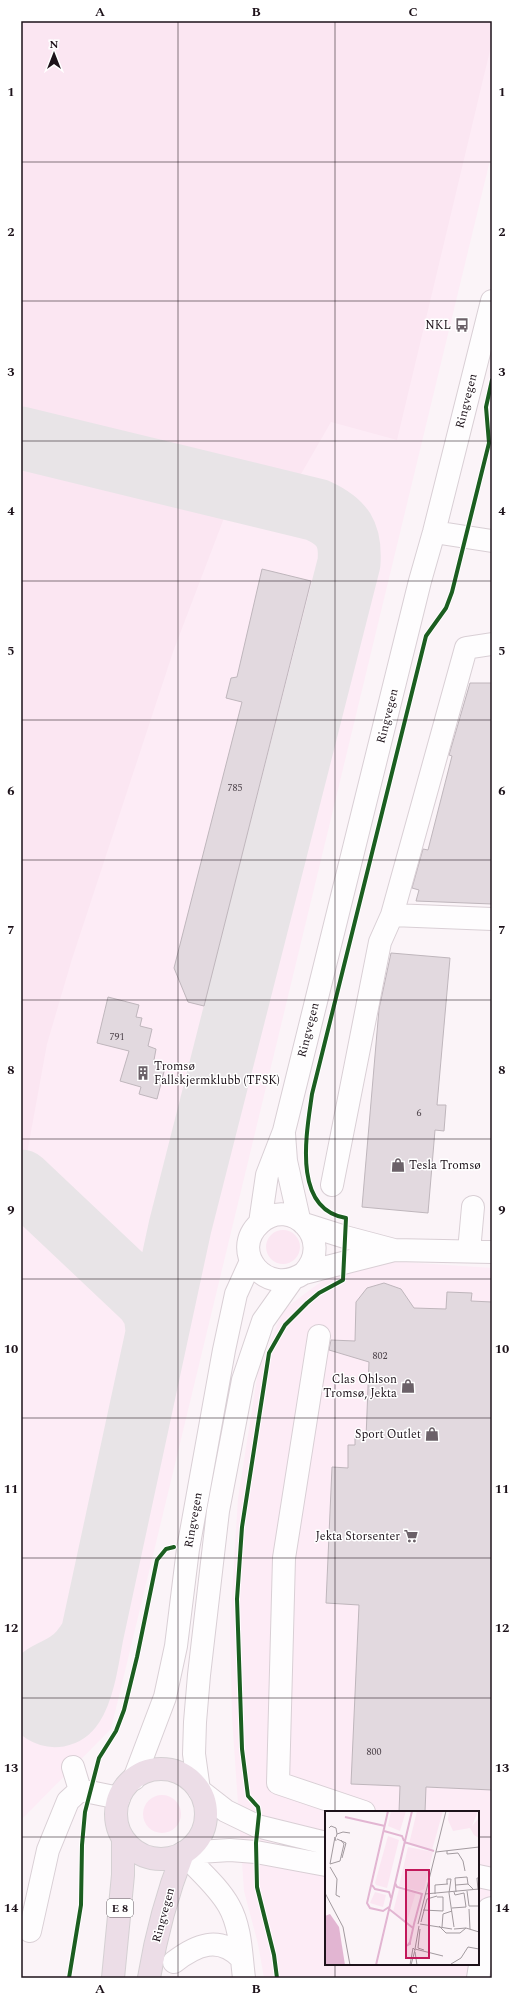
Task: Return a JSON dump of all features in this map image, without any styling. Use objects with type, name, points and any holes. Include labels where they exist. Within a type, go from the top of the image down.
[{"type":"highway","name":"E 8","points":[[113,1978],[123,1875],[123,1838],[116,1814],[119,1798],[128,1784],[134,1779],[148,1771],[165,1769],[184,1776],[199,1790],[204,1801],[206,1813],[203,1829],[195,1843],[183,1853],[167,1858],[150,1858],[135,1850],[123,1838]]},
{"type":"highway","name":"Ringvegen","points":[[149,1978],[156,1936],[172,1881],[183,1853]]},
{"type":"street","name":"Ringvegen","points":[[260,1223],[267,1175],[284,1131],[420,581],[434,532],[492,301]]},
{"type":"street","points":[[434,532],[492,541]]},
{"type":"street","points":[[332,1185],[380,942],[392,915],[466,648],[492,644]]},
{"type":"street","points":[[392,915],[492,920]]},
{"type":"street","name":"Ringvegen","points":[[284,1131],[286,1161],[301,1221]]},
{"type":"street","points":[[469,1251],[473,1207]]},
{"type":"street","points":[[394,1250],[284,1281],[268,1278],[255,1268],[251,1261],[248,1248],[251,1234],[260,1223],[265,1219],[278,1215],[285,1215],[345,1237],[394,1250],[492,1252]]},
{"type":"street","points":[[298,1276],[312,1262],[315,1248],[312,1234],[301,1221]]},
{"type":"street","name":"Ringvegen","points":[[134,1779],[165,1697],[176,1646],[188,1548],[224,1350],[236,1294],[251,1261]]},
{"type":"street","name":"Ringvegen","points":[[199,1790],[194,1754],[199,1675],[218,1511],[243,1380],[263,1321],[298,1276]]},
{"type":"street","points":[[318,1336],[284,1558],[278,1783],[361,1811]]},
{"type":"street","points":[[73,1767],[80,1790]]},
{"type":"street","points":[[80,1790],[119,1798]]},
{"type":"street","points":[[30,1931],[48,1850],[68,1801],[80,1790]]},
{"type":"street","points":[[199,1790],[226,1811],[257,1826],[325,1844]]},
{"type":"street","points":[[183,1853],[230,1850],[256,1852],[325,1865]]},
{"type":"street","points":[[183,1853],[220,1892],[229,1906],[236,1927],[242,1968]]},
{"type":"street","points":[[479,1876],[492,1879]]},
{"type":"street","points":[[478,1978],[488,1908]]},
{"type":"street","points":[[156,1936],[168,1949],[173,1970]]},
{"type":"street","points":[[173,1970],[189,1951],[202,1945],[213,1944],[233,1950],[242,1968]]},
{"type":"street","points":[[459,1978],[464,1978]]},
{"type":"shaded area","points":[[21,21],[492,21],[492,152],[111,1729],[21,1820]]},
{"type":"shaded area","points":[[21,21],[492,21],[492,42],[397,440],[331,422],[297,481],[21,415]]},
{"type":"shaded area","points":[[21,456],[229,505],[173,652],[72,959],[47,1044],[26,1159],[21,1155]]},
{"type":"shaded area","points":[[283,1230],[289,1231],[295,1235],[299,1241],[299,1253],[295,1259],[289,1263],[283,1264],[277,1263],[271,1259],[267,1253],[266,1247],[267,1241],[271,1235],[277,1231]]},
{"type":"shaded area","points":[[389,1261],[492,1268],[492,1978],[264,1978],[258,1944],[244,1891],[232,1717],[230,1628],[238,1498],[258,1372],[283,1310],[322,1281]]},
{"type":"shaded area","points":[[162,1795],[172,1798],[178,1804],[181,1814],[178,1824],[172,1830],[162,1833],[152,1830],[146,1824],[143,1814],[146,1804],[152,1798]]},
{"type":"building","points":[[262,569],[311,581],[204,1006],[188,1002],[174,968],[242,702],[226,698],[231,678],[237,677]]},
{"type":"building","points":[[470,683],[492,683],[492,904],[416,901],[419,890],[412,888],[423,849],[428,850],[452,756],[449,755]]},
{"type":"building","points":[[391,953],[450,958],[437,1105],[446,1105],[444,1131],[435,1130],[428,1213],[362,1207],[379,1009]]},
{"type":"building","points":[[108,997],[139,1005],[136,1017],[142,1018],[140,1026],[152,1029],[148,1046],[156,1049],[154,1060],[166,1064],[157,1099],[139,1094],[141,1087],[120,1081],[129,1051],[97,1043]]},
{"type":"building","name":"Jekta Storsenter","points":[[384,1283],[401,1289],[414,1308],[446,1309],[447,1292],[472,1293],[471,1301],[492,1302],[492,1790],[426,1787],[425,1811],[399,1811],[400,1786],[351,1784],[359,1605],[326,1603],[332,1467],[348,1468],[348,1445],[355,1445],[355,1438],[366,1438],[369,1362],[329,1350],[331,1340],[355,1341],[356,1302],[367,1288]]},
{"type":"taxiway","points":[[21,438],[317,510],[333,519],[344,530],[347,537],[349,553],[349,563],[180,1227],[83,1681],[77,1698],[66,1712],[58,1715],[51,1715],[43,1712],[37,1707],[34,1700],[33,1692],[36,1684],[46,1675],[78,1655],[92,1635]]},
{"type":"taxiway","points":[[21,1181],[146,1299],[155,1313],[157,1330]]},
{"type":"cycle path","points":[[277,1978],[274,1955],[257,1887],[256,1843],[259,1814],[258,1807],[248,1796],[242,1749],[237,1599],[242,1527],[269,1353],[285,1325],[307,1303],[319,1293],[343,1280],[346,1218],[329,1212],[317,1200],[310,1185],[306,1166],[307,1128],[312,1094],[426,636],[446,608],[452,592],[489,443],[486,407],[492,380]]},
{"type":"cycle path","points":[[69,1978],[81,1905],[82,1845],[85,1812],[99,1758],[116,1731],[124,1710],[137,1657],[157,1560],[166,1549],[174,1547]]},
{"type":"place","name":"NKL","points":[[462,325]]},
{"type":"place","name":"Tromsø Fallskjermklubb (TFSK)","points":[[143,1073]]},
{"type":"place","name":"Tesla Tromsø","points":[[398,1165]]},
{"type":"place","name":"Clas Ohlson Tromsø, Jekta","points":[[408,1386]]},
{"type":"place","name":"Sport Outlet","points":[[432,1434]]},
{"type":"place","name":"Jekta Storsenter","points":[[411,1536]]}]
